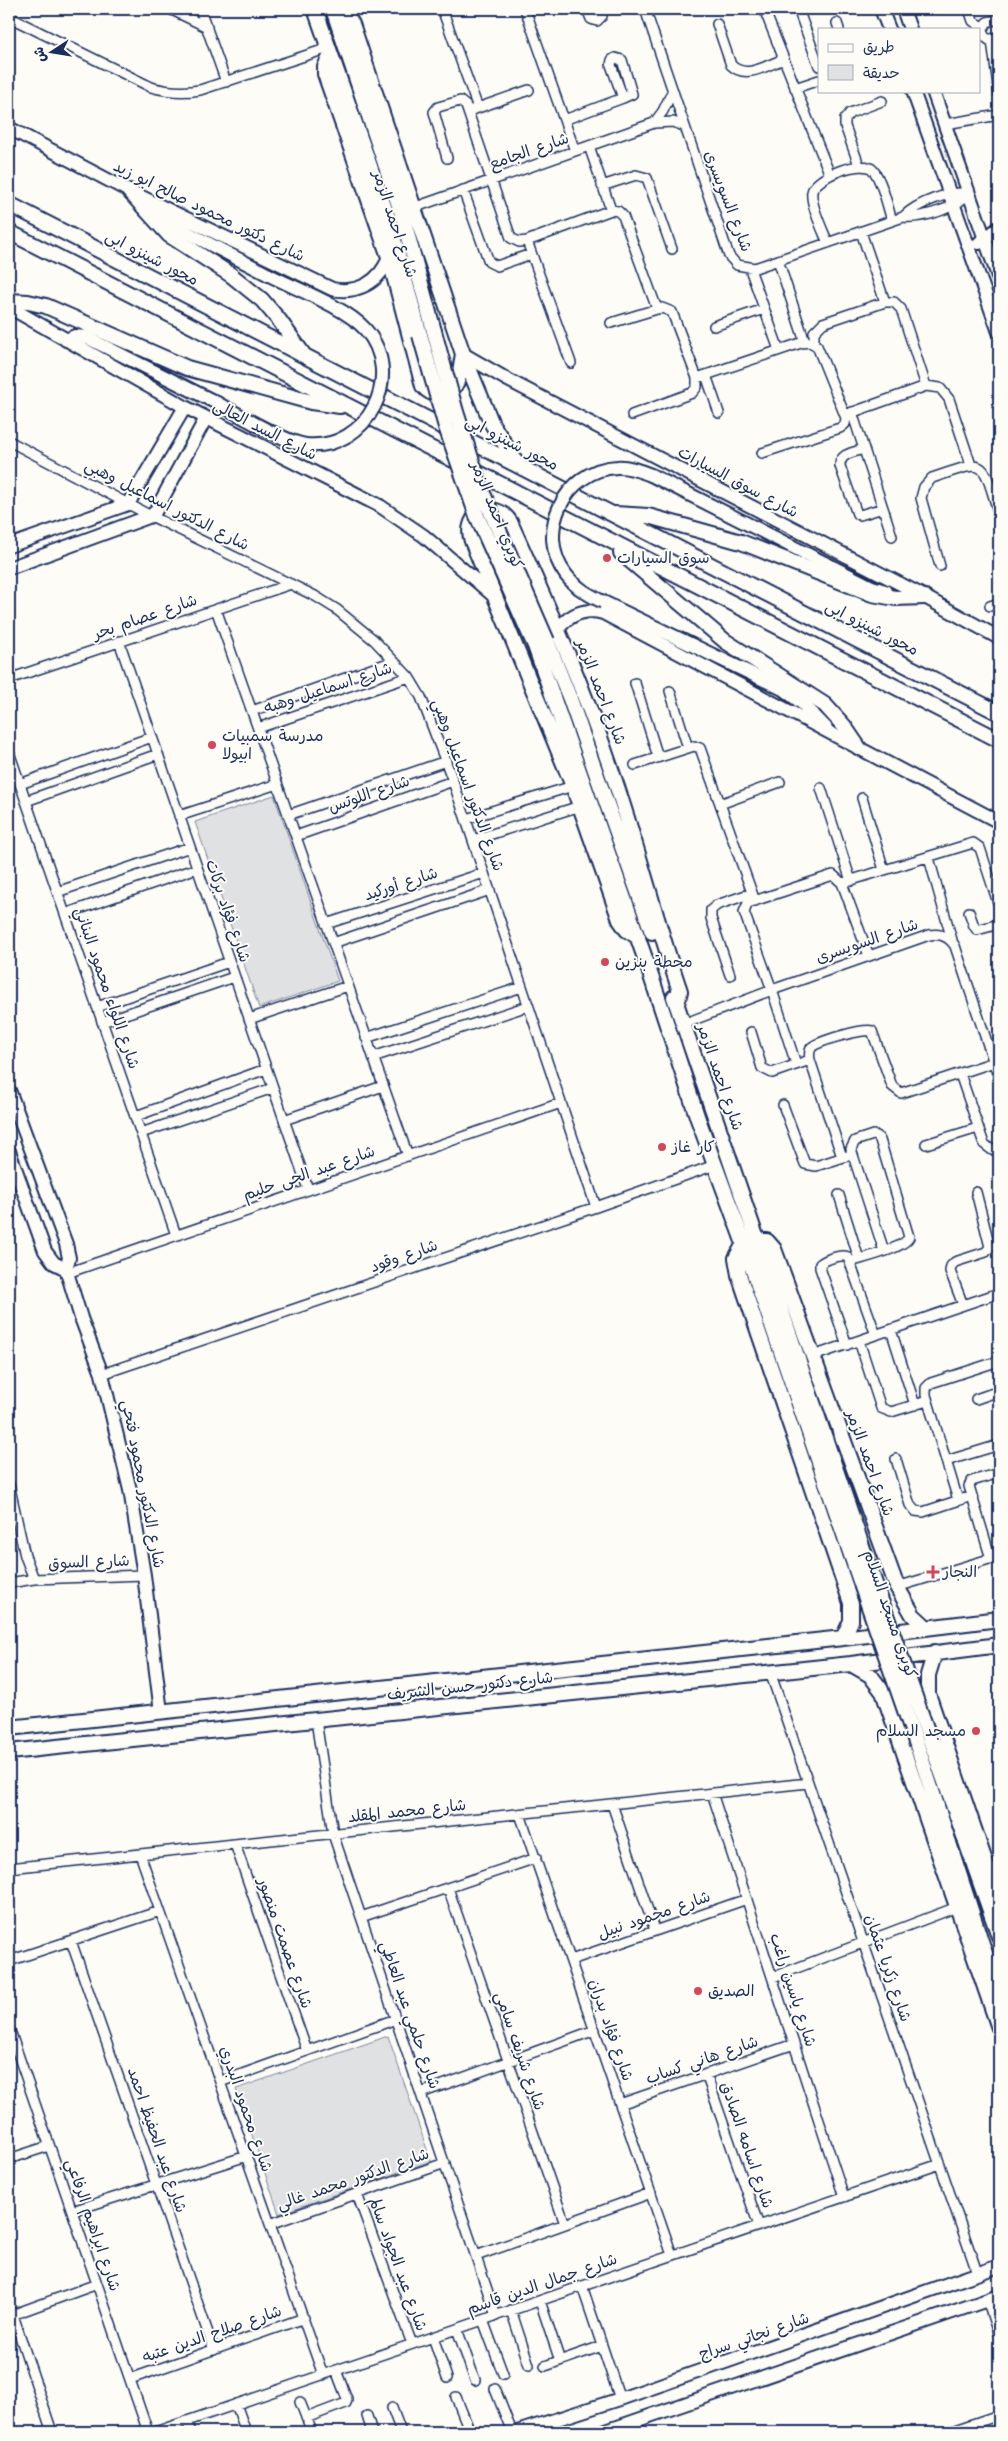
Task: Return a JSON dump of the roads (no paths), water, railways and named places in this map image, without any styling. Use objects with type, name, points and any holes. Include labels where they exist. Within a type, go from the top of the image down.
[{"type":"main road","points":[[315,9],[330,51]]},
{"type":"main road","name":"كوبري احمد الزمر","points":[[333,9],[401,211],[456,412],[481,489],[541,644]]},
{"type":"main road","name":"شارع احمد الزمر","points":[[339,9],[345,12],[352,24],[463,354],[492,424],[519,466]]},
{"type":"main road","name":"شارع احمد الزمر","points":[[330,51],[325,74],[389,258],[423,386],[434,394],[443,394],[451,390],[457,383],[463,354]]},
{"type":"main road","name":"كوبري احمد الزمر","points":[[330,51],[390,223],[446,427],[474,507],[495,560],[541,644]]},
{"type":"main road","points":[[134,193],[169,236],[231,275],[262,300],[305,356]]},
{"type":"main road","name":"محور شينزو ابى","points":[[9,204],[999,713]]},
{"type":"main road","points":[[9,232],[347,406],[537,501],[604,538],[999,740]]},
{"type":"main road","points":[[9,300],[46,306],[194,370],[311,402],[347,406]]},
{"type":"main road","name":"شارع احمد الزمر","points":[[484,510],[496,510],[507,517],[510,522],[558,629],[614,778],[680,991],[677,1004],[751,1241],[715,1164],[638,937],[627,930],[620,920],[573,786],[472,541],[470,535],[471,522],[474,517],[484,510]]},
{"type":"main road","points":[[611,514],[648,516],[741,542],[872,594],[894,598],[920,594]]},
{"type":"main road","points":[[604,538],[725,642],[825,705],[844,726],[859,748]]},
{"type":"main road","points":[[541,644],[638,937]]},
{"type":"main road","points":[[541,644],[570,699],[677,1004]]},
{"type":"main road","points":[[751,1241],[736,1258],[738,1275],[848,1593],[852,1615],[849,1628],[843,1638]]},
{"type":"main road","name":"شارع احمد الزمر","points":[[751,1241],[767,1241],[774,1249],[896,1587],[913,1615],[927,1628]]},
{"type":"main road","name":"كوبرى مسجد السلام","points":[[751,1241],[924,1743],[999,1936]]},
{"type":"main road","points":[[848,1593],[858,1600],[870,1602],[882,1599],[896,1587]]},
{"type":"main road","name":"شارع دكتور حسن الشريف","points":[[9,1728],[843,1638],[999,1619]]},
{"type":"main road","name":"شارع دكتور حسن الشريف","points":[[9,1752],[851,1664],[999,1645]]},
{"type":"main road","points":[[935,1652],[928,1675],[928,1694],[999,1902]]},
{"type":"main road","points":[[851,1664],[864,1670],[875,1680],[885,1699],[999,2028]]},
{"type":"main road","points":[[885,1699],[895,1687],[905,1684],[921,1687],[928,1694]]},
{"type":"main road","points":[[386,1688],[388,1712]]},
{"type":"main road","points":[[246,1703],[249,1726]]},
{"type":"main road","name":"كوبرى مسجد السلام","points":[[924,1743],[999,1996]]},
{"type":"street","points":[[170,9],[207,27]]},
{"type":"street","points":[[200,9],[226,82]]},
{"type":"street","points":[[442,9],[478,108]]},
{"type":"street","points":[[525,9],[575,151]]},
{"type":"street","points":[[588,9],[591,19],[597,21],[602,16],[599,9]]},
{"type":"street","name":"شارع السويسرى","points":[[645,9],[729,256],[737,266],[750,269],[903,217],[916,207],[953,200],[968,193]]},
{"type":"street","points":[[764,9],[830,175]]},
{"type":"street","points":[[798,9],[818,63]]},
{"type":"street","points":[[881,9],[889,28]]},
{"type":"street","points":[[903,9],[910,28]]},
{"type":"street","points":[[969,9],[973,21],[982,27],[984,36],[996,38],[999,94]]},
{"type":"street","points":[[9,17],[151,87],[167,92],[184,92],[226,82],[330,51]]},
{"type":"street","points":[[982,27],[986,22],[997,21]]},
{"type":"street","points":[[717,24],[731,65],[741,72],[752,71],[784,59]]},
{"type":"street","points":[[795,88],[818,80]]},
{"type":"street","points":[[468,112],[529,90]]},
{"type":"street","points":[[654,123],[672,92]]},
{"type":"street","points":[[913,92],[999,332]]},
{"type":"street","points":[[933,92],[985,240],[995,254],[999,279]]},
{"type":"street","points":[[564,120],[623,98]]},
{"type":"street","points":[[448,158],[434,112],[438,108],[460,101],[464,103],[468,112],[509,235],[515,240],[527,241],[611,210],[618,211],[623,216],[657,309]]},
{"type":"street","points":[[860,165],[845,126],[845,119],[850,113],[882,101]]},
{"type":"street","points":[[944,124],[999,115]]},
{"type":"street","name":"شارع الجامع","points":[[413,208],[654,123],[672,122],[684,126]]},
{"type":"street","name":"شارع دكتور محمود صالح ابو زيد","points":[[9,128],[134,193],[332,289],[346,291],[367,285],[379,276],[389,258]]},
{"type":"street","points":[[588,146],[611,210]]},
{"type":"street","points":[[828,243],[811,193],[818,180],[830,175],[860,165],[869,166],[875,173],[892,221]]},
{"type":"street","points":[[602,186],[636,175],[646,178],[672,249]]},
{"type":"street","points":[[463,190],[489,262],[498,266],[532,254]]},
{"type":"street","points":[[66,340],[75,336],[86,337],[296,444],[316,445],[335,442],[352,433],[366,420],[376,404],[382,385],[382,366],[376,347],[366,331],[344,313],[173,225],[134,193]]},
{"type":"street","points":[[970,248],[985,240],[999,228]]},
{"type":"street","points":[[861,232],[885,302]]},
{"type":"street","points":[[527,241],[571,363]]},
{"type":"street","points":[[976,266],[995,254]]},
{"type":"street","points":[[778,260],[809,342],[820,349],[864,449],[892,536]]},
{"type":"street","points":[[750,269],[778,350]]},
{"type":"street","points":[[632,415],[692,393],[702,376],[778,350],[809,342],[814,332],[823,323],[885,302],[894,302],[901,309],[926,386]]},
{"type":"street","name":"شارع السد العالى","points":[[9,307],[185,407],[397,516],[424,536],[495,597]]},
{"type":"street","points":[[611,323],[657,309],[668,309],[675,316],[719,413]]},
{"type":"street","points":[[714,326],[764,309]]},
{"type":"street","name":"شارع سوق السيارات","points":[[463,354],[508,380],[920,594],[999,638]]},
{"type":"street","points":[[848,413],[926,386],[940,388],[949,399],[971,465]]},
{"type":"street","points":[[9,546],[128,504],[185,407]]},
{"type":"street","points":[[762,453],[840,428],[846,421],[848,413]]},
{"type":"street","points":[[9,568],[151,516],[155,512],[206,418]]},
{"type":"street","name":"شارع الدكتور اسماعيل وهبي","points":[[9,441],[151,516],[291,584],[336,609],[356,623],[409,677],[421,696],[446,761],[596,1207]]},
{"type":"street","points":[[864,449],[843,456],[840,466],[858,515],[883,508]]},
{"type":"street","points":[[940,566],[922,504],[922,492],[932,478],[971,465],[979,466],[985,471],[999,514]]},
{"type":"street","points":[[829,733],[808,708],[783,689],[603,602],[574,584],[560,564],[553,541],[553,528],[560,505],[574,485],[594,472],[618,467],[630,467],[651,475],[872,587],[892,592],[920,594]]},
{"type":"street","name":"شارع عصام بحر","points":[[9,679],[291,584]]},
{"type":"street","points":[[216,609],[408,1156]]},
{"type":"street","points":[[558,629],[578,613],[590,611],[603,613],[999,822]]},
{"type":"street","name":"شارع فؤاد بركات","points":[[119,642],[308,1189]]},
{"type":"street","name":"شارع اسماعيل وهبه","points":[[252,711],[394,661]]},
{"type":"street","name":"شارع اسماعيل وهبه","points":[[258,728],[409,677]]},
{"type":"street","points":[[635,682],[658,757]]},
{"type":"street","points":[[670,691],[688,748]]},
{"type":"street","points":[[20,784],[152,737]]},
{"type":"street","points":[[636,765],[688,748],[696,746],[700,748],[753,897]]},
{"type":"street","name":"شارع اللواء محمود البناني","points":[[9,752],[176,1234]]},
{"type":"street","points":[[26,801],[158,754]]},
{"type":"street","name":"شارع اللوتس","points":[[288,815],[446,761]]},
{"type":"street","name":"شارع اللوتس","points":[[296,836],[453,781]]},
{"type":"street","points":[[720,804],[780,782]]},
{"type":"street","points":[[179,816],[277,784]]},
{"type":"street","points":[[466,819],[573,786]]},
{"type":"street","points":[[822,788],[869,956]]},
{"type":"street","points":[[862,798],[884,870]]},
{"type":"street","points":[[473,840],[580,806]]},
{"type":"street","points":[[730,975],[711,918],[711,910],[717,905],[753,897],[829,875],[847,882],[929,858],[971,843],[978,844],[999,906]]},
{"type":"street","points":[[57,892],[190,848]]},
{"type":"street","points":[[929,858],[952,941],[999,1078]]},
{"type":"street","points":[[65,914],[197,868]]},
{"type":"street","name":"شارع أوركيد","points":[[326,924],[484,873]]},
{"type":"street","name":"شارع أوركيد","points":[[333,943],[490,890]]},
{"type":"street","points":[[753,897],[746,905],[744,912],[796,1064]]},
{"type":"street","points":[[969,912],[977,930],[999,924]]},
{"type":"street","name":"شارع السويسرى","points":[[684,1024],[772,990],[935,934],[941,934],[952,941]]},
{"type":"street","points":[[97,1007],[229,962]]},
{"type":"street","points":[[102,1022],[234,977]]},
{"type":"street","points":[[249,1019],[348,986]]},
{"type":"street","points":[[366,1038],[522,987]]},
{"type":"street","points":[[373,1056],[528,1006]]},
{"type":"street","points":[[842,1157],[810,1060],[810,1051],[815,1045],[866,1029],[875,1034],[892,1086],[897,1092],[904,1092],[994,1062]]},
{"type":"street","points":[[751,1032],[764,1070],[772,1073],[810,1060]]},
{"type":"street","points":[[136,1116],[266,1069]]},
{"type":"street","points":[[960,1074],[986,1147],[992,1150],[999,1149]]},
{"type":"street","points":[[284,1120],[383,1086]]},
{"type":"street","points":[[141,1133],[273,1088]]},
{"type":"street","name":"شارع الدكتور محمود فتحي","points":[[9,1090],[66,1244],[69,1258],[66,1271],[102,1374],[124,1460],[144,1576],[161,1712]]},
{"type":"street","name":"شارع عبد الحى حليم","points":[[66,1271],[561,1103]]},
{"type":"street","points":[[783,1105],[805,1164],[816,1166],[853,1154]]},
{"type":"street","points":[[926,1144],[978,1128]]},
{"type":"street","points":[[850,1262],[884,1251],[905,1244],[910,1235],[879,1138],[872,1135],[855,1141],[852,1146],[884,1251]]},
{"type":"street","points":[[9,1151],[45,1251],[54,1263],[66,1271]]},
{"type":"street","name":"شارع وقود","points":[[102,1374],[596,1207],[715,1164]]},
{"type":"street","points":[[963,1305],[950,1271],[951,1266],[986,1252],[990,1247],[976,1192]]},
{"type":"street","points":[[839,1195],[859,1259]]},
{"type":"street","points":[[847,1345],[820,1266],[822,1262],[843,1255],[848,1257],[876,1335]]},
{"type":"street","points":[[813,1356],[999,1293]]},
{"type":"street","points":[[891,1330],[915,1405]]},
{"type":"street","points":[[859,1341],[881,1408],[891,1412],[927,1401]]},
{"type":"street","points":[[958,1500],[925,1392],[930,1383],[999,1361]]},
{"type":"street","points":[[976,1399],[999,1391]]},
{"type":"street","points":[[946,1461],[999,1445]]},
{"type":"street","points":[[896,1459],[910,1505],[915,1511],[923,1512],[972,1496]]},
{"type":"street","points":[[896,1587],[995,1557],[969,1488],[971,1482],[999,1473]]},
{"type":"street","points":[[9,1484],[25,1556],[34,1579]]},
{"type":"street","name":"شارع السوق","points":[[9,1583],[34,1579],[144,1576]]},
{"type":"street","name":"شارع زكريا عثمان","points":[[770,1672],[978,2275]]},
{"type":"street","name":"شارع حلمي عبد العاطي","points":[[316,1720],[333,1834],[496,2316]]},
{"type":"street","name":"شارع محمد المقلد","points":[[9,1868],[808,1783]]},
{"type":"street","name":"شارع ياسين راغب","points":[[712,1794],[844,2197]]},
{"type":"street","points":[[612,1804],[655,1931]]},
{"type":"street","name":"شارع فؤاد بدران","points":[[520,1814],[672,2255]]},
{"type":"street","name":"شارع عصمت منصور","points":[[235,1844],[307,2051]]},
{"type":"street","name":"شارع محمود البدري","points":[[140,1854],[323,2375]]},
{"type":"street","points":[[361,1917],[536,1858]]},
{"type":"street","name":"شارع شريف سامي","points":[[448,1888],[565,2224]]},
{"type":"street","name":"شارع محمود نبيل","points":[[571,1960],[747,1899]]},
{"type":"street","points":[[773,1977],[863,1941],[957,1907]]},
{"type":"street","points":[[9,1961],[160,1911]]},
{"type":"street","name":"شارع عبد الحفيظ احمد","points":[[71,1941],[214,2350]]},
{"type":"street","points":[[220,2082],[396,2019]]},
{"type":"street","name":"شارع ابراهيم الرفاعي","points":[[9,2028],[148,2432]]},
{"type":"street","points":[[421,2093],[595,2030]]},
{"type":"street","name":"شارع هاني كساب","points":[[620,2104],[794,2044]]},
{"type":"street","name":"شارع اسامه الصادق","points":[[706,2074],[759,2226]]},
{"type":"street","points":[[9,2159],[49,2146]]},
{"type":"street","points":[[72,2211],[247,2156]]},
{"type":"street","name":"شارع الدكتور محمد غالي","points":[[270,2224],[445,2164]]},
{"type":"street","name":"شارع جمال الدين قاسم","points":[[155,2432],[940,2164]]},
{"type":"street","points":[[476,2256],[651,2193]]},
{"type":"street","name":"شارع عبد الجواد سالم","points":[[357,2194],[412,2344]]},
{"type":"street","name":"شارع نجاتي سراج","points":[[518,2432],[620,2399],[978,2275],[999,2266]]},
{"type":"street","points":[[52,2432],[11,2315],[97,2284]]},
{"type":"street","points":[[582,2286],[620,2399]]},
{"type":"street","points":[[603,2432],[629,2428],[993,2298],[999,2336]]},
{"type":"street","points":[[540,2301],[558,2355]]},
{"type":"street","points":[[511,2310],[529,2365]]},
{"type":"street","name":"شارع صلاح الدين عتبه","points":[[130,2379],[304,2318]]},
{"type":"street","points":[[483,2320],[502,2374]]},
{"type":"street","points":[[457,2329],[475,2380]]},
{"type":"street","points":[[433,2337],[448,2378]]},
{"type":"street","points":[[545,2366],[602,2346]]},
{"type":"street","points":[[306,2418],[346,2403],[347,2399],[336,2370]]},
{"type":"street","points":[[495,2389],[512,2432]]},
{"type":"street","points":[[456,2397],[470,2432]]},
{"type":"street","points":[[300,2402],[312,2432]]},
{"type":"street","points":[[236,2404],[246,2432]]},
{"type":"street","points":[[392,2408],[401,2432]]},
{"type":"street","points":[[949,2432],[999,2414]]},
{"type":"street","points":[[367,2416],[372,2432]]},
{"type":"street","points":[[187,2421],[190,2432]]},
{"type":"railway","points":[[999,1919],[997,1935],[999,1965]]},
{"type":"place","name":"سوق السيارات","points":[[607,558]]},
{"type":"place","name":"مدرسة سمبيات ابيولا","points":[[212,745]]},
{"type":"place","name":"محطة بنزين","points":[[605,962]]},
{"type":"place","name":"كار غاز","points":[[662,1147]]},
{"type":"place","name":"النجار","points":[[933,1572]]},
{"type":"place","name":"مسجد السلام","points":[[976,1731]]},
{"type":"place","name":"الصديق","points":[[698,1991]]}]
